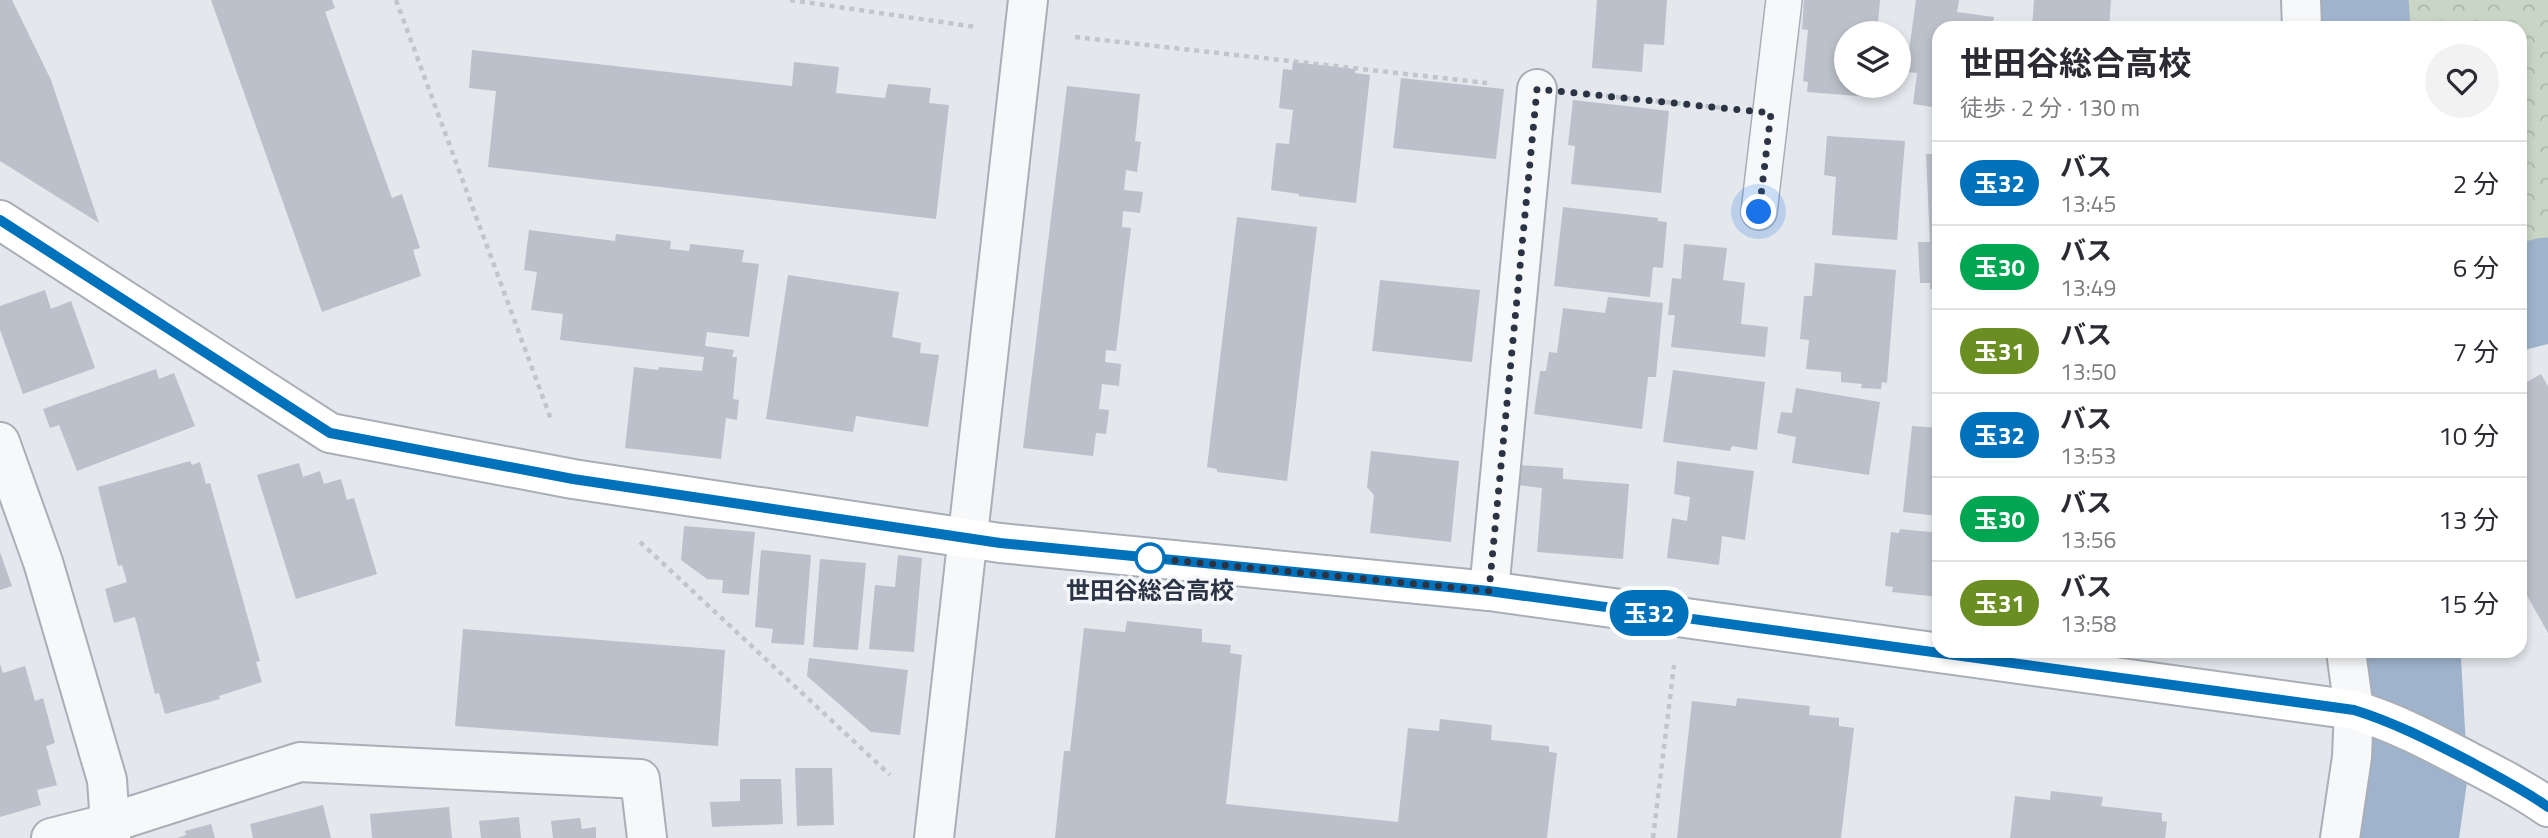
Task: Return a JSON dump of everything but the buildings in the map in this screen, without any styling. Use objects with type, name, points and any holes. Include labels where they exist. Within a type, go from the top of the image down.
[{"type":"street","points":[[2301,0],[2302,21]]},
{"type":"street","points":[[934,838],[1026,16]]},
{"type":"street","points":[[1489,591],[1537,89]]},
{"type":"street","points":[[0,220],[330,433],[573,479],[1014,545],[1489,591],[1932,647]]},
{"type":"street","points":[[0,442],[43,562],[104,767],[111,830]]},
{"type":"street","points":[[2021,658],[2371,715],[2431,742],[2527,792],[2548,807]]},
{"type":"street","points":[[2340,838],[2352,757],[2371,715],[2349,658]]},
{"type":"street","points":[[51,838],[111,830],[300,762],[640,779],[647,838]]},
{"type":"lane","points":[[1759,212],[1784,0]]},
{"type":"path","points":[[396,0],[573,479]]},
{"type":"path","points":[[790,0],[985,28],[1026,16],[1537,89],[1771,113]]},
{"type":"path","points":[[634,536],[898,782]]},
{"type":"path","points":[[1653,838],[1675,660]]},
{"type":"green space","points":[[2355,0],[2548,0],[2548,340],[2527,332],[2527,21],[2356,21]]},
{"type":"waterway","points":[[2356,0],[2358,21]]},
{"type":"waterway","points":[[2527,295],[2548,290]]},
{"type":"waterway","points":[[2406,838],[2415,775],[2408,658]]},
{"type":"bus line","name":"玉32","points":[[0,220],[330,433],[573,479],[1000,543],[1489,591],[1932,652]]},
{"type":"bus line","name":"玉32","points":[[1976,658],[2354,710],[2388,720],[2410,731],[2527,792],[2548,807]]},
{"type":"place","name":"世田谷総合高校","points":[[1150,558]]},
{"type":"route","points":[[1150,558],[1489,591],[1537,89],[1771,113],[1759,212]]}]
